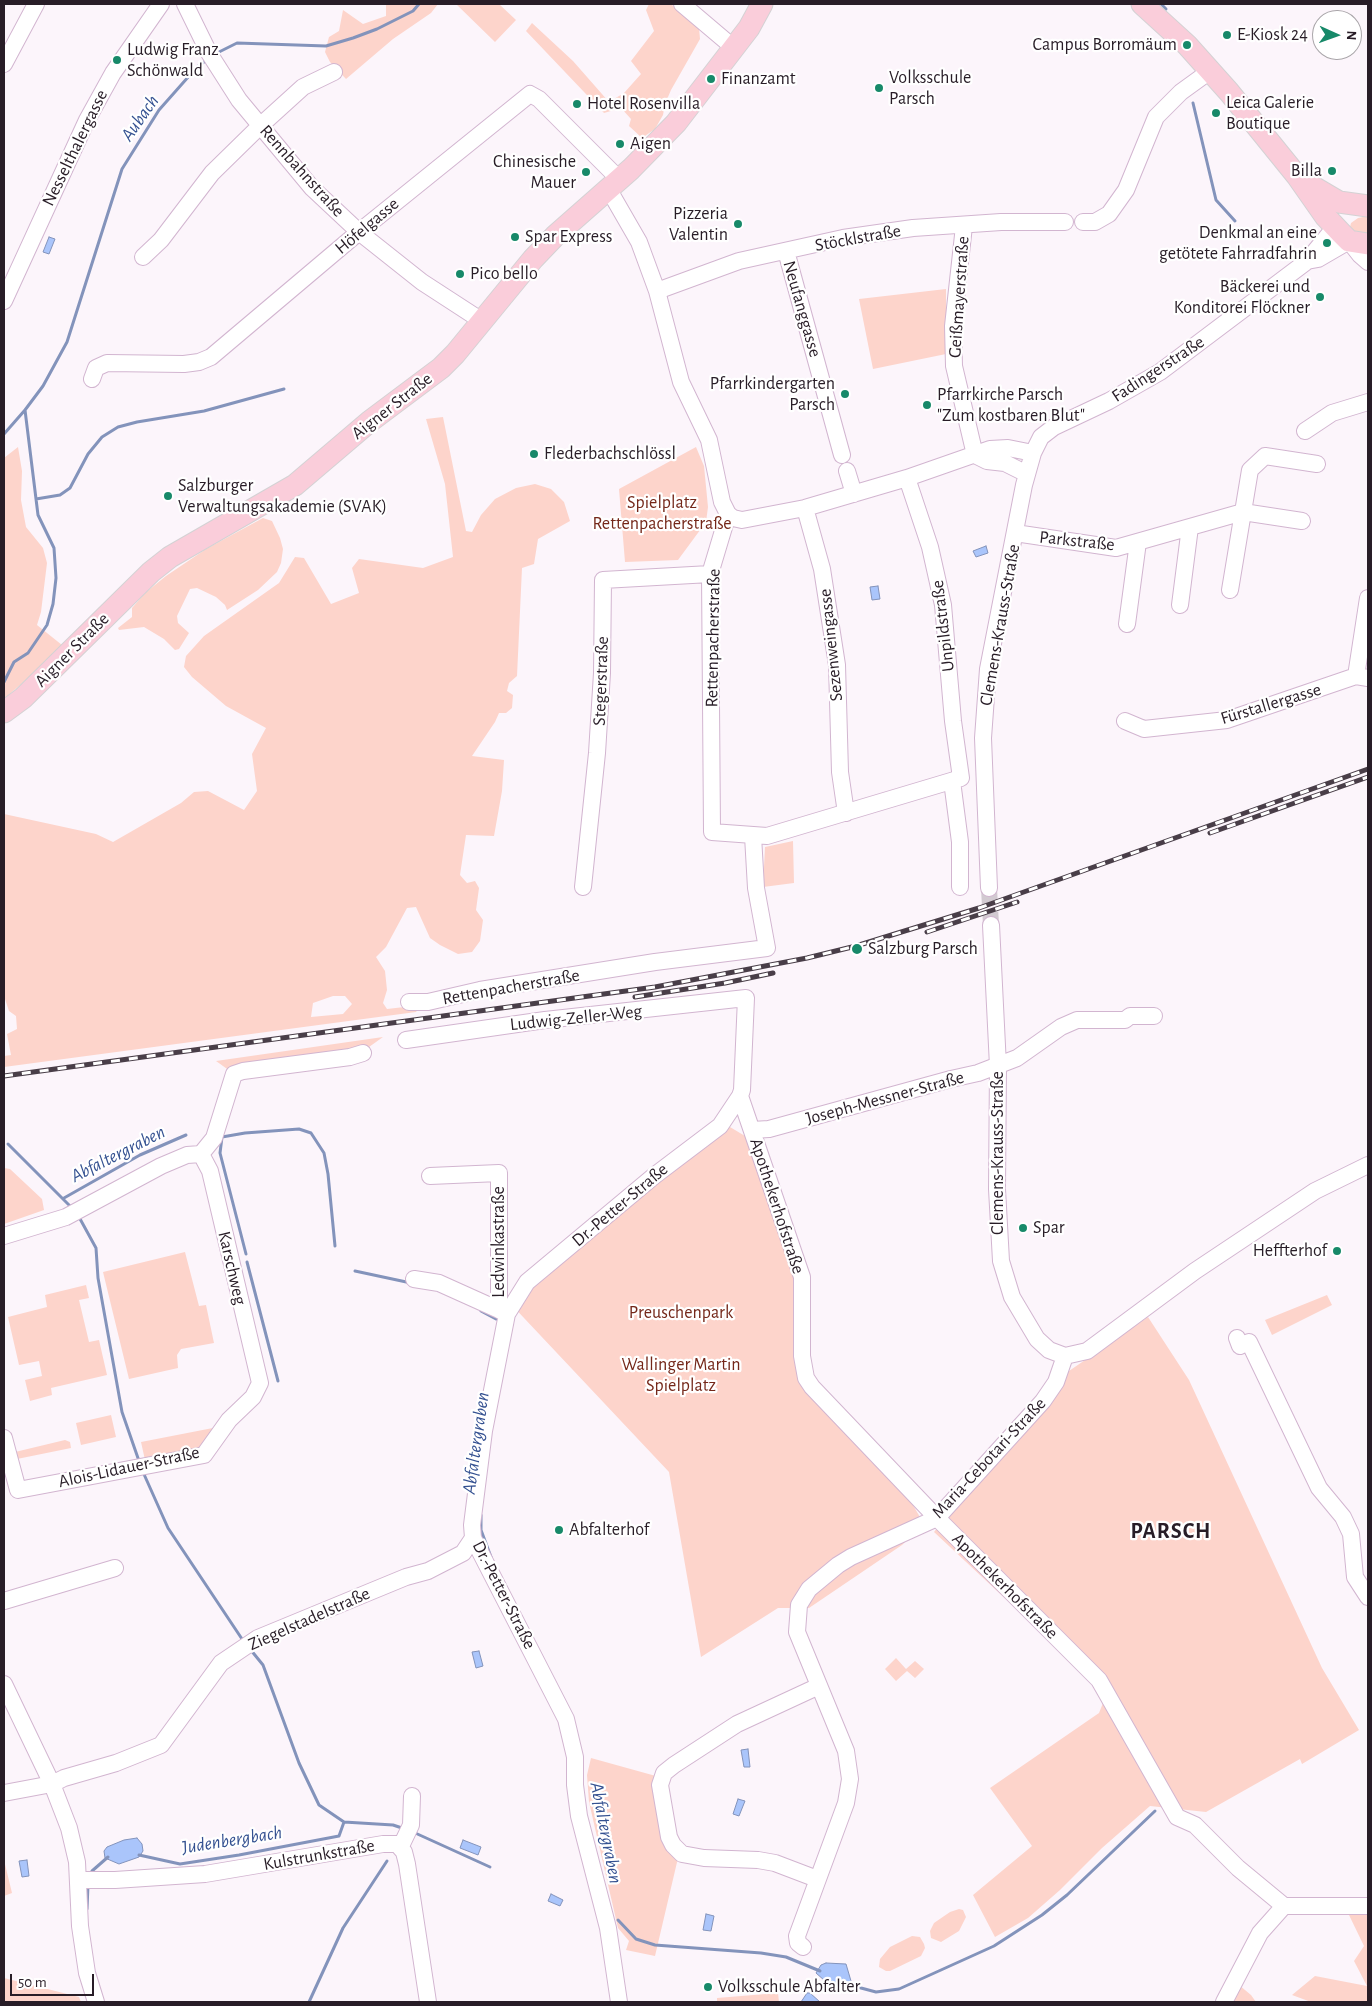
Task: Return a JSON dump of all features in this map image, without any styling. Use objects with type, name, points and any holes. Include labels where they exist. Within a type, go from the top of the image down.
[{"type":"main road","name":"Aigner Straße","points":[[4,712],[23,698],[151,572],[170,557],[295,485],[370,422],[441,368],[482,321],[512,282],[544,247],[614,185],[676,123],[749,28],[762,4]]},
{"type":"main road","points":[[1142,4],[1187,45],[1210,70],[1297,176],[1306,192],[1351,237]]},
{"type":"main road","points":[[1297,176],[1339,202],[1368,206]]},
{"type":"main road","points":[[1351,237],[1354,216],[1368,214]]},
{"type":"street","points":[[4,64],[36,4]]},
{"type":"street","name":"Nesselthalergasse","points":[[4,301],[87,120],[113,73],[161,4]]},
{"type":"street","name":"Rennbahnstraße","points":[[185,4],[211,56],[239,100],[312,188],[359,232],[422,282],[482,321]]},
{"type":"street","points":[[682,4],[734,48]]},
{"type":"street","points":[[1083,222],[1095,222],[1109,214],[1126,190],[1156,117],[1181,92],[1210,70]]},
{"type":"street","points":[[143,257],[161,240],[212,173],[260,126],[303,87],[334,72]]},
{"type":"street","name":"Höfelgasse","points":[[92,379],[96,368],[107,363],[184,364],[199,362],[211,357],[359,232],[530,94],[539,99],[614,185]]},
{"type":"street","points":[[614,185],[658,290],[681,382],[709,440],[722,502],[728,514],[733,518],[742,520],[805,508],[1000,448],[1033,453]]},
{"type":"street","name":"Stöcklstraße","points":[[658,290],[739,261],[843,238],[913,228],[1001,222],[1064,222]]},
{"type":"street","name":"Geißmayerstraße","points":[[964,226],[953,326],[954,366],[975,455]]},
{"type":"street","points":[[1351,237],[1360,255],[1368,262]]},
{"type":"street","name":"Fadingerstraße","points":[[1033,453],[1041,438],[1054,427],[1109,402],[1160,372],[1306,262],[1351,237]]},
{"type":"street","name":"Neufanggasse","points":[[786,251],[842,455]]},
{"type":"street","points":[[1305,431],[1332,413],[1368,402]]},
{"type":"street","name":"Clemens-Krauss-Straße","points":[[989,888],[984,787],[988,668],[1027,474],[1033,453]]},
{"type":"street","points":[[975,455],[987,461],[1005,463],[1027,474]]},
{"type":"street","points":[[1230,590],[1250,470],[1265,456],[1317,464]]},
{"type":"street","points":[[846,471],[854,494]]},
{"type":"street","name":"Unpildstraße","points":[[906,478],[930,547],[944,605],[956,780]]},
{"type":"street","name":"Sezenweingasse","points":[[805,508],[822,569],[837,665],[840,772],[846,814]]},
{"type":"street","name":"Parkstraße","points":[[1015,533],[1116,548],[1243,512],[1302,521]]},
{"type":"street","name":"Rettenpacherstraße","points":[[728,514],[710,574],[712,832],[767,836],[956,780]]},
{"type":"street","points":[[1180,605],[1190,527]]},
{"type":"street","name":"Parkstraße","points":[[1127,624],[1138,542]]},
{"type":"street","name":"Stegerstraße","points":[[583,887],[597,753],[602,682],[603,580],[710,574]]},
{"type":"street","name":"Fürstallergasse","points":[[1125,721],[1144,728],[1228,720],[1362,677],[1368,598]]},
{"type":"street","points":[[956,780],[960,842],[960,888]]},
{"type":"street","name":"Rettenpacherstraße","points":[[409,1002],[428,1002],[480,990],[655,962],[767,948],[756,888],[753,836]]},
{"type":"street","name":"Clemens-Krauss-Straße","points":[[991,924],[998,1066],[998,1225],[1002,1270],[1012,1297],[1037,1339],[1049,1350],[1065,1356]]},
{"type":"street","name":"Ludwig-Zeller-Weg","points":[[406,1040],[545,1020],[746,998],[740,1096]]},
{"type":"street","name":"Joseph-Messner-Straße","points":[[752,1130],[769,1129],[930,1084],[978,1074],[1025,1053],[1061,1027],[1077,1020],[1125,1020],[1130,1016],[1154,1016]]},
{"type":"street","points":[[4,1236],[66,1217],[161,1166],[187,1155],[201,1154],[214,1138],[234,1074],[243,1070],[350,1057],[363,1053]]},
{"type":"street","name":"Dr.-Petter-Straße","points":[[619,2002],[610,1936],[579,1816],[575,1784],[575,1757],[566,1719],[473,1538],[472,1525],[484,1431],[503,1312],[527,1282],[654,1176],[720,1126],[740,1096]]},
{"type":"street","name":"Apothekerhofstraße","points":[[740,1096],[802,1277],[802,1356],[806,1378],[818,1394],[937,1518],[1099,1680],[1177,1817],[1195,1825],[1238,1868],[1284,1906]]},
{"type":"street","points":[[720,1126],[730,1123],[741,1124],[752,1130]]},
{"type":"street","name":"Karschweg","points":[[201,1154],[210,1171],[260,1383]]},
{"type":"street","points":[[1065,1356],[1087,1350],[1195,1271],[1301,1200],[1368,1165]]},
{"type":"street","name":"Ledwinkastraße","points":[[430,1176],[498,1173],[503,1312]]},
{"type":"street","points":[[414,1279],[439,1283],[503,1312]]},
{"type":"street","points":[[1237,1338],[1240,1346],[1249,1342],[1319,1488],[1343,1517],[1351,1534],[1356,1577],[1368,1597]]},
{"type":"street","name":"Maria-Cebotari-Straße","points":[[803,1947],[798,1943],[797,1936],[846,1803],[850,1779],[846,1750],[797,1632],[796,1614],[803,1596],[822,1577],[852,1557],[937,1518],[1043,1402],[1056,1382],[1065,1356]]},
{"type":"street","name":"Alois-Lidauer-Straße","points":[[4,1438],[18,1490],[204,1456],[229,1420],[254,1397],[260,1383]]},
{"type":"street","name":"Ziegelstadelstraße","points":[[4,1793],[52,1784],[64,1778],[116,1763],[162,1745],[221,1663],[247,1646],[406,1577],[428,1571],[463,1553],[473,1538]]},
{"type":"street","points":[[4,1601],[115,1568]]},
{"type":"street","points":[[4,1684],[52,1784],[69,1828],[78,1880],[80,1926],[86,1973],[96,2002]]},
{"type":"street","points":[[817,1879],[775,1863],[758,1860],[704,1858],[682,1854],[668,1837],[660,1785],[664,1773],[674,1764],[737,1724],[819,1686]]},
{"type":"street","points":[[405,1838],[412,1796]]},
{"type":"street","name":"Kulstrunkstraße","points":[[78,1880],[115,1880],[199,1874],[334,1854],[393,1843],[405,1838],[407,1864],[428,2002]]},
{"type":"street","points":[[1227,2001],[1260,1934],[1284,1906],[1368,1906]]},
{"type":"green space","points":[[386,4],[438,4],[431,13],[393,39],[346,79],[330,62],[325,52],[329,37],[339,31],[343,10],[363,24],[386,16]]},
{"type":"green space","points":[[456,4],[499,4],[516,20],[495,42]]},
{"type":"green space","points":[[649,4],[671,4],[699,28],[700,39],[671,90],[663,115],[655,129],[642,138],[629,126],[631,119],[621,108],[604,113],[526,31],[532,23],[573,61],[609,102],[624,93],[641,74],[631,61],[654,31],[646,10]]},
{"type":"green space","points":[[1368,216],[1368,240],[1359,239],[1350,227],[1351,223],[1358,218]]},
{"type":"green space","points":[[946,289],[946,354],[873,369],[859,299]]},
{"type":"green space","points":[[443,417],[466,531],[472,532],[481,515],[495,499],[516,488],[535,484],[551,489],[564,502],[570,521],[538,539],[534,564],[522,568],[517,676],[509,683],[507,691],[513,695],[512,708],[506,713],[499,713],[472,756],[504,760],[502,791],[494,836],[466,835],[460,875],[467,883],[475,881],[479,888],[476,910],[483,920],[480,941],[472,952],[458,954],[430,938],[416,907],[407,908],[386,947],[376,957],[385,971],[387,990],[383,1003],[387,1009],[413,1006],[419,1008],[416,1012],[4,1067],[4,1056],[11,1055],[7,1034],[17,1029],[16,1016],[9,1011],[4,996],[4,814],[96,834],[113,842],[181,803],[194,792],[208,791],[244,810],[257,791],[252,754],[266,728],[226,706],[192,677],[184,667],[186,656],[204,636],[279,583],[295,557],[304,558],[331,604],[359,593],[352,568],[359,559],[423,568],[453,557],[445,484],[426,419]],"holes":[[[333,996],[345,996],[352,1004],[343,1014],[311,1017],[313,1003]]]},
{"type":"green space","points":[[18,447],[22,471],[21,500],[26,527],[43,548],[47,563],[41,612],[37,625],[62,645],[44,664],[4,699],[4,458]]},
{"type":"green space","name":"Spielplatz Rettenpacherstraße","points":[[696,447],[704,466],[708,507],[706,522],[678,560],[625,562],[619,489]]},
{"type":"green space","points":[[263,518],[272,521],[283,549],[281,563],[277,572],[258,590],[227,610],[225,605],[216,597],[197,588],[190,589],[177,616],[178,623],[189,633],[179,649],[175,650],[164,639],[144,627],[119,630],[118,628],[132,617],[132,608],[145,593],[166,576],[206,549]]},
{"type":"green space","points":[[793,841],[794,883],[763,887],[765,847]]},
{"type":"green space","points":[[383,1037],[369,1047],[353,1053],[230,1071],[216,1061]]},
{"type":"green space","name":"Preuschenpark","points":[[730,1127],[745,1136],[771,1205],[791,1243],[812,1387],[910,1500],[924,1524],[902,1545],[809,1608],[778,1608],[701,1657],[669,1472],[508,1301],[715,1131]]},
{"type":"green space","points":[[4,1168],[10,1169],[42,1199],[44,1210],[4,1224]]},
{"type":"green space","points":[[185,1252],[199,1306],[206,1305],[214,1343],[181,1349],[177,1355],[178,1368],[129,1379],[103,1272]]},
{"type":"green space","points":[[86,1285],[89,1298],[79,1300],[89,1342],[99,1340],[107,1375],[51,1388],[52,1395],[30,1401],[25,1380],[42,1376],[39,1361],[19,1365],[8,1317],[47,1307],[45,1295]]},
{"type":"green space","points":[[1327,1295],[1332,1305],[1272,1335],[1265,1320]]},
{"type":"green space","points":[[1148,1317],[1189,1380],[1322,1668],[1359,1730],[1302,1764],[1300,1759],[1206,1812],[1150,1806],[1102,1848],[1060,1890],[1028,1918],[995,1937],[973,1895],[1032,1846],[990,1788],[1099,1713],[1103,1703],[1089,1677],[934,1532],[1042,1394],[1069,1371]]},
{"type":"green space","points":[[111,1415],[116,1437],[81,1445],[76,1423]]},
{"type":"green space","points":[[218,1427],[200,1450],[145,1460],[141,1442]]},
{"type":"green space","points":[[65,1440],[70,1442],[71,1448],[17,1459],[15,1452]]},
{"type":"green space","points":[[896,1658],[906,1669],[915,1661],[924,1669],[915,1678],[907,1671],[896,1681],[885,1669]]},
{"type":"green space","points":[[591,1758],[663,1778],[678,1858],[655,1956],[626,1950],[629,1941],[618,1928],[589,1802],[587,1775]]},
{"type":"green space","points":[[4,1860],[12,1893],[4,1896]]},
{"type":"green space","points":[[959,1909],[963,1910],[966,1917],[959,1931],[941,1942],[931,1938],[930,1931],[934,1923],[950,1912]]},
{"type":"green space","points":[[1368,1914],[1368,2002],[1311,2002],[1292,1995],[1315,1976],[1367,1986],[1354,1961],[1364,1946],[1349,1915]]},
{"type":"green space","points":[[912,1936],[920,1937],[924,1944],[925,1948],[921,1956],[890,1971],[879,1967],[880,1959],[890,1947]]},
{"type":"green space","points":[[4,1978],[79,1997],[81,2002],[4,2002]]},
{"type":"green space","points":[[1239,1985],[1256,2002],[1235,2002],[1232,1995]]},
{"type":"green space","points":[[778,1993],[779,2002],[717,2002],[717,1998]]},
{"type":"water","points":[[49,237],[55,239],[49,254],[43,252]]},
{"type":"water","points":[[986,546],[988,553],[976,557],[973,551]]},
{"type":"water","points":[[878,586],[880,599],[872,600],[870,587]]},
{"type":"water","points":[[479,1651],[483,1666],[476,1668],[472,1652]]},
{"type":"water","points":[[748,1749],[750,1767],[744,1767],[741,1750]]},
{"type":"water","points":[[738,1799],[745,1801],[739,1816],[733,1814]]},
{"type":"water","points":[[137,1838],[142,1844],[143,1851],[139,1857],[119,1864],[105,1858],[104,1851],[107,1847],[124,1840]]},
{"type":"water","points":[[463,1840],[481,1847],[478,1855],[460,1848]]},
{"type":"water","points":[[27,1860],[29,1876],[22,1877],[19,1861]]},
{"type":"water","points":[[551,1894],[563,1900],[560,1906],[548,1901]]},
{"type":"water","points":[[706,1914],[714,1916],[711,1931],[703,1930]]},
{"type":"water","points":[[826,1963],[846,1964],[851,1981],[847,1987],[833,1988],[816,1973],[821,1965]]},
{"type":"water","points":[[807,1993],[810,1993],[820,2002],[801,2002]]},
{"type":"waterway","name":"Aubach","points":[[215,54],[237,43],[326,46],[377,29],[413,11],[419,4]]},
{"type":"waterway","points":[[1161,4],[1166,9]]},
{"type":"waterway","name":"Aubach","points":[[4,434],[43,386],[67,342],[122,169],[159,110],[197,67],[208,59]]},
{"type":"waterway","points":[[1193,103],[1216,200],[1235,221]]},
{"type":"waterway","name":"Aubach","points":[[36,499],[60,495],[70,488],[88,454],[102,437],[118,427],[204,411],[284,389]]},
{"type":"waterway","name":"Aubach","points":[[4,682],[14,662],[28,653],[47,625],[53,604],[56,578],[54,548],[38,515],[25,410]]},
{"type":"waterway","name":"Abfaltergraben","points":[[246,1254],[220,1153],[222,1137],[245,1133],[299,1129],[311,1133],[324,1153],[328,1174],[335,1246]]},
{"type":"waterway","name":"Abfaltergraben","points":[[64,1198],[140,1155],[186,1135]]},
{"type":"waterway","points":[[8,1144],[72,1208]]},
{"type":"waterway","points":[[79,1217],[96,1248],[98,1278],[122,1412],[139,1461]]},
{"type":"waterway","name":"Abfaltergraben","points":[[247,1262],[278,1381]]},
{"type":"waterway","name":"Abfaltergraben","points":[[355,1271],[411,1283]]},
{"type":"waterway","name":"Abfaltergraben","points":[[481,1311],[496,1319]]},
{"type":"waterway","points":[[143,1472],[168,1528],[244,1642]]},
{"type":"waterway","name":"Abfaltergraben","points":[[481,1515],[481,1530],[491,1557]]},
{"type":"waterway","points":[[250,1649],[263,1665],[299,1763],[319,1805],[344,1822],[393,1825],[405,1829]]},
{"type":"waterway","points":[[846,1984],[876,1992],[899,1989],[994,1946],[1042,1915],[1067,1895],[1155,1811]]},
{"type":"waterway","name":"Judenbergbach","points":[[139,1855],[180,1864],[239,1855],[339,1836],[344,1822]]},
{"type":"waterway","points":[[413,1832],[490,1867]]},
{"type":"waterway","name":"Judenbergbach","points":[[92,1871],[108,1857]]},
{"type":"waterway","points":[[309,2002],[343,1928],[387,1861]]},
{"type":"waterway","name":"Judenbergbach","points":[[87,1909],[88,1885]]},
{"type":"waterway","points":[[618,1920],[636,1939],[655,1945],[761,1953],[786,1957],[820,1971]]},
{"type":"tunnel","points":[[989,888],[991,925]]},
{"type":"railway","points":[[4,1076],[655,987],[807,958],[856,946],[979,908],[1368,769]]},
{"type":"railway","points":[[1210,833],[1368,777]]},
{"type":"railway","points":[[927,932],[1017,902]]},
{"type":"railway","points":[[635,997],[725,983],[773,973]]},
{"type":"place","name":"E-Kiosk 24","points":[[1227,35]]},
{"type":"place","name":"Campus Borromäum","points":[[1187,45]]},
{"type":"place","name":"Ludwig Franz Schönwald","points":[[117,60]]},
{"type":"place","name":"Finanzamt","points":[[711,79]]},
{"type":"place","name":"Volksschule Parsch","points":[[879,88]]},
{"type":"place","name":"Hotel Rosenvilla","points":[[577,104]]},
{"type":"place","name":"Leica Galerie Boutique","points":[[1216,113]]},
{"type":"place","name":"Aigen","points":[[620,144]]},
{"type":"place","name":"Billa","points":[[1332,171]]},
{"type":"place","name":"Chinesische Mauer","points":[[586,172]]},
{"type":"place","name":"Pizzeria Valentin","points":[[738,224]]},
{"type":"place","name":"Spar Express","points":[[515,237]]},
{"type":"place","name":"Denkmal an eine getötete Fahrradfahrin","points":[[1327,243]]},
{"type":"place","name":"Pico bello","points":[[460,274]]},
{"type":"place","name":"Bäckerei und Konditorei Flöckner","points":[[1320,297]]},
{"type":"place","name":"Pfarrkindergarten Parsch","points":[[845,394]]},
{"type":"place","name":"Pfarrkirche Parsch \"Zum kostbaren Blut\"","points":[[927,405]]},
{"type":"place","name":"Flederbachschlössl","points":[[534,454]]},
{"type":"place","name":"Salzburger Verwaltungsakademie (SVAK)","points":[[168,496]]},
{"type":"place","name":"Salzburg Parsch","points":[[857,949]]},
{"type":"place","name":"Spar","points":[[1023,1228]]},
{"type":"place","name":"Heffterhof","points":[[1337,1251]]},
{"type":"place","name":"Abfalterhof","points":[[559,1530]]},
{"type":"place","name":"Volksschule Abfalter","points":[[708,1987]]},
{"type":"district","name":"PARSCH","points":[[1171,1531]]},
{"type":"park label","name":"Wallinger Martin Spielplatz","points":[[681,1375]]}]
